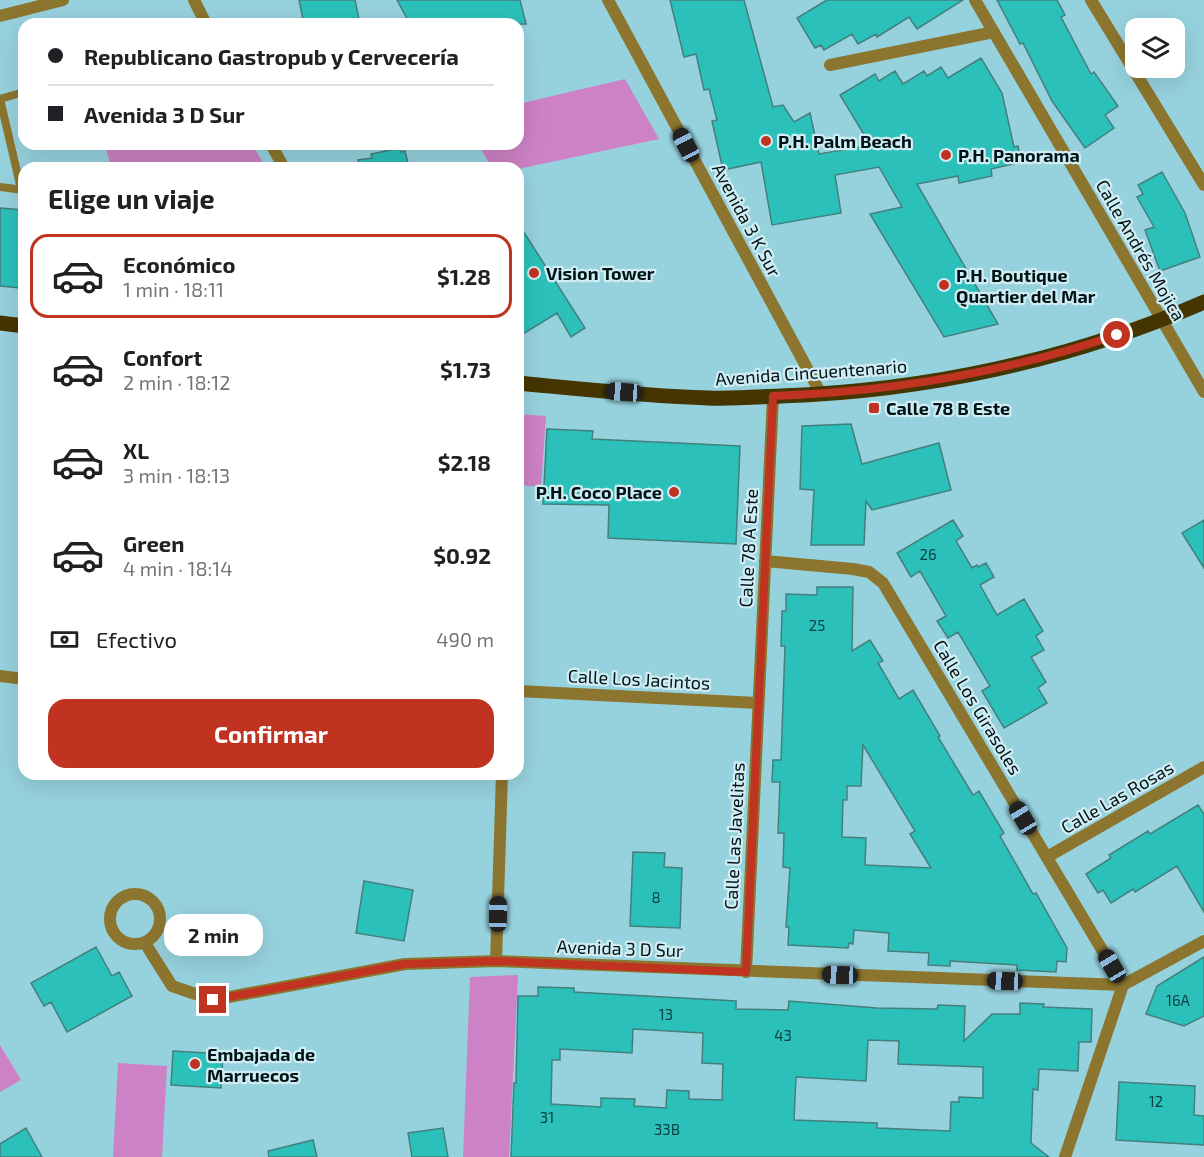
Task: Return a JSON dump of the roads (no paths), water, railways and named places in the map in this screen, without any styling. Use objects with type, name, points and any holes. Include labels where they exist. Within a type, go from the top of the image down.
[{"type":"main road","name":"Avenida Cincuentenario","points":[[524,383],[709,398],[821,394],[922,384],[1021,364],[1161,321],[1204,302]]},
{"type":"main road","points":[[0,323],[18,325]]},
{"type":"street","points":[[8,0],[6,15],[63,0]]},
{"type":"street","points":[[194,0],[203,18]]},
{"type":"street","name":"Avenida 3 K Sur","points":[[608,0],[821,394]]},
{"type":"street","name":"Calle Andrés Mojica","points":[[975,0],[1204,392]]},
{"type":"street","points":[[1091,0],[1204,185]]},
{"type":"street","points":[[830,65],[994,32]]},
{"type":"street","name":"Calle 78 A Este","points":[[759,703],[773,396]]},
{"type":"street","name":"Calle Los Girasoles","points":[[765,561],[869,572],[882,583],[1123,985]]},
{"type":"street","points":[[0,676],[18,678]]},
{"type":"street","name":"Calle Los Jacintos","points":[[524,691],[759,703]]},
{"type":"street","name":"Calle Las Javelitas","points":[[746,972],[759,703]]},
{"type":"street","name":"Calle Las Rosas","points":[[1047,857],[1204,767]]},
{"type":"street","points":[[496,961],[502,780]]},
{"type":"street","points":[[141,893],[155,902],[159,909],[161,917],[157,932],[145,943],[127,943],[114,932],[110,915],[113,907],[124,895],[141,893]]},
{"type":"street","points":[[1065,1157],[1123,985],[1204,941]]},
{"type":"street","name":"Avenida 3 D Sur","points":[[145,943],[172,986],[213,1000],[405,964],[496,961],[1123,985]]},
{"type":"lane","points":[[18,94],[0,99],[18,169]]},
{"type":"lane","points":[[0,186],[18,188]]},
{"type":"place","name":"P.H. Palm Beach","points":[[766,141]]},
{"type":"place","name":"P.H. Panorama","points":[[946,155]]},
{"type":"place","name":"Vision Tower","points":[[534,273]]},
{"type":"place","name":"P.H. Boutique Quartier del Mar","points":[[944,285]]},
{"type":"place","name":"Calle 78 B Este","points":[[874,408]]},
{"type":"place","name":"P.H. Coco Place","points":[[674,492]]},
{"type":"place","name":"Embajada de Marruecos","points":[[195,1064]]}]
